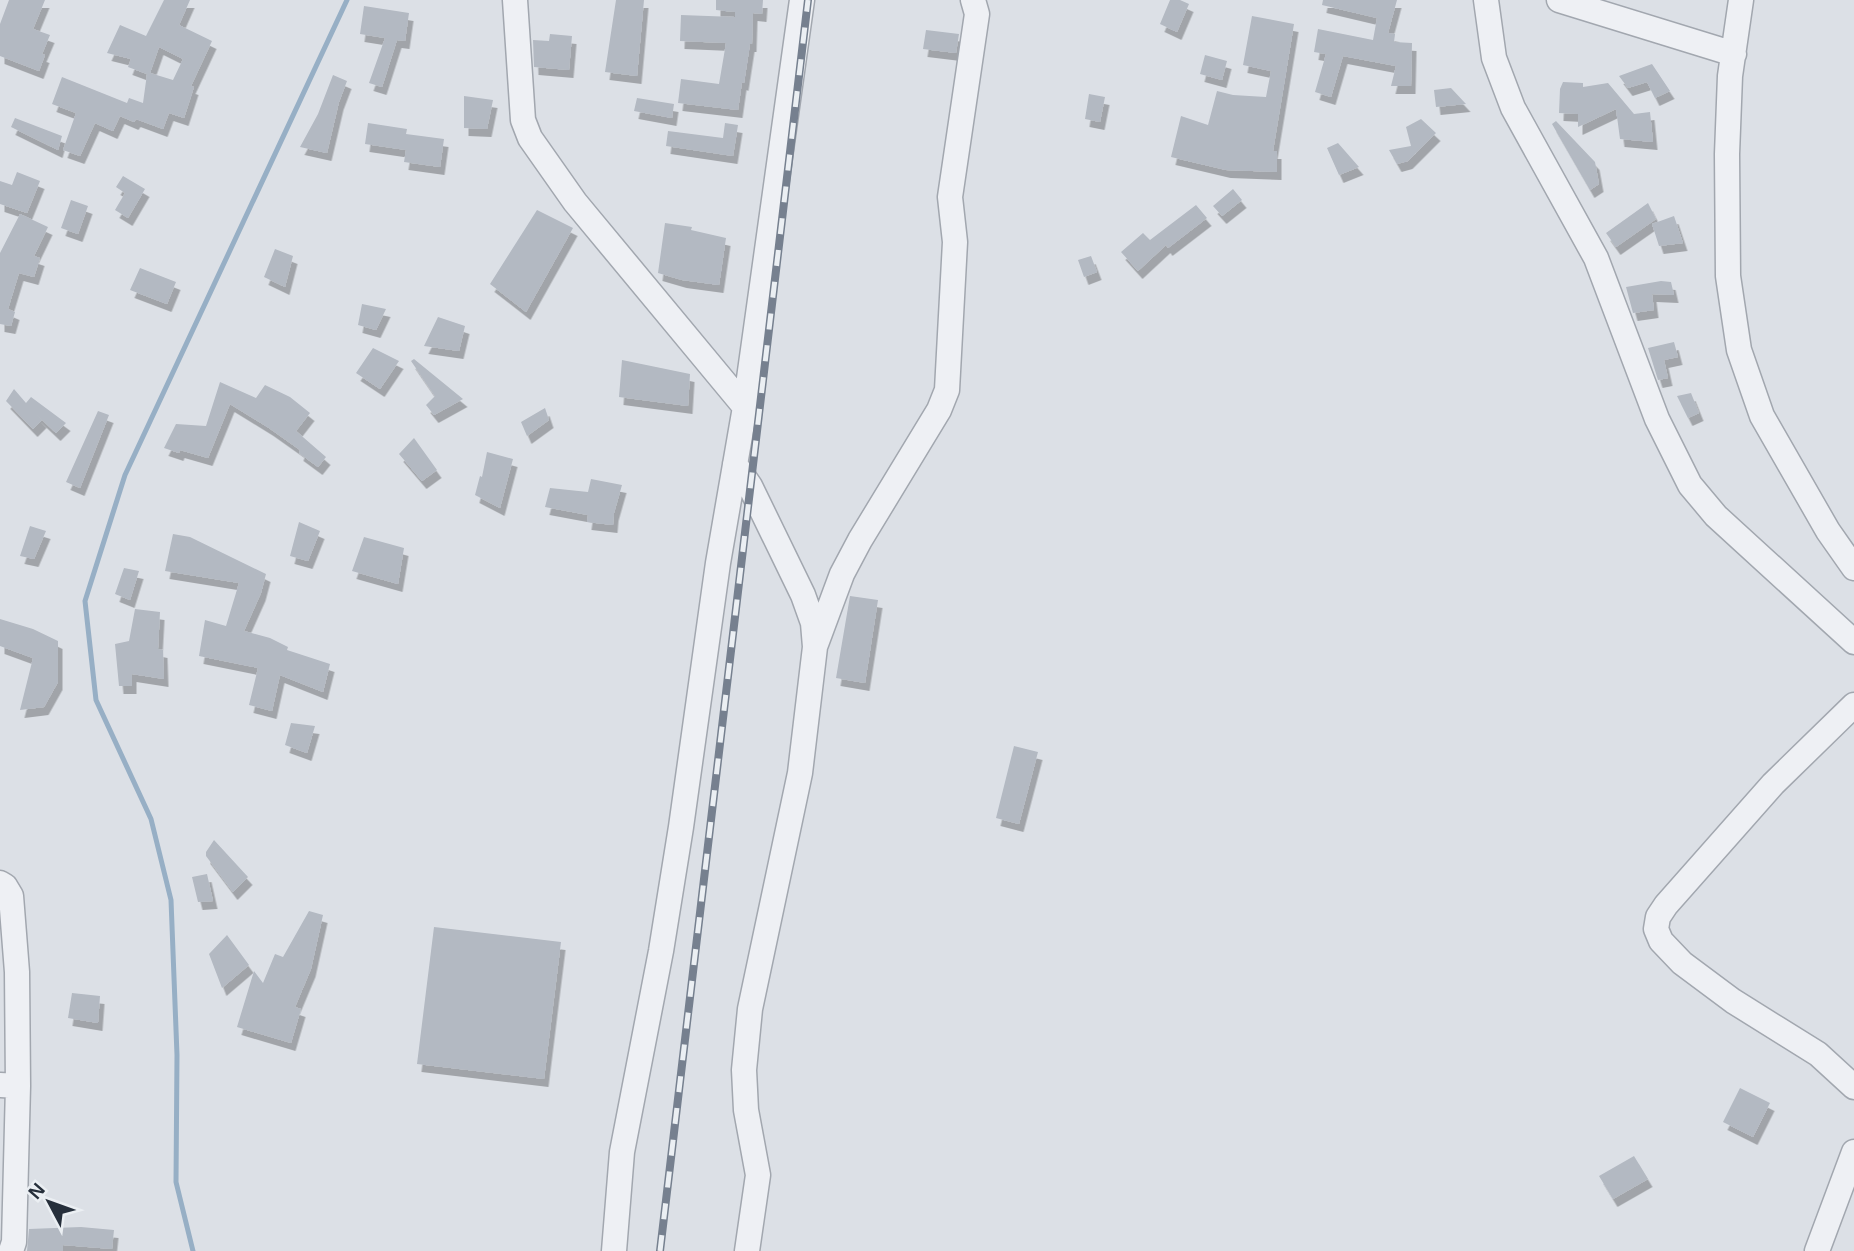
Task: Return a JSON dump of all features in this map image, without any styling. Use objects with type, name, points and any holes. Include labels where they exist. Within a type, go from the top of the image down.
[{"type":"street","points":[[515,0],[523,120],[530,138],[575,202],[745,408]]},
{"type":"street","points":[[614,1251],[622,1152],[663,937],[718,563],[745,408],[802,0]]},
{"type":"street","points":[[815,648],[842,574],[939,410],[947,390],[955,243],[950,197],[977,15],[973,0]]},
{"type":"street","points":[[1486,0],[1494,58],[1513,108],[1596,258],[1657,419],[1690,485],[1716,516],[1854,642]]},
{"type":"street","points":[[1559,0],[1734,54]]},
{"type":"street","points":[[1741,0],[1727,154],[1728,276],[1739,350],[1762,416],[1828,531],[1854,569]]},
{"type":"street","points":[[735,464],[750,486],[803,594],[813,623],[815,648],[800,774],[750,1009],[745,1083],[751,1145],[758,1175],[747,1251]]},
{"type":"street","points":[[1854,705],[1773,784],[1666,905],[1658,917],[1656,929],[1661,942],[1682,963],[1733,1001],[1818,1054],[1854,1087]]},
{"type":"street","points":[[0,883],[11,896],[17,972],[9,1085],[14,1242],[10,1251]]},
{"type":"street","points":[[1817,1251],[1854,1152]]},
{"type":"building","points":[[9,0],[45,0],[33,29],[50,35],[39,71],[0,56],[0,24]]},
{"type":"building","points":[[164,0],[190,0],[179,25],[212,41],[191,86],[194,87],[184,118],[169,113],[163,129],[120,116],[113,131],[95,123],[80,156],[63,150],[76,113],[52,104],[62,77],[127,103],[129,98],[143,103],[147,74],[128,67],[131,59],[107,53],[120,25],[146,36]],"holes":[[[159,47],[183,59],[173,80],[150,73]]]},
{"type":"building","points":[[616,0],[644,0],[637,76],[605,72]]},
{"type":"building","points":[[716,0],[763,0],[762,14],[753,13],[752,44],[738,110],[678,103],[681,79],[719,84],[726,43],[680,41],[681,15],[735,17],[735,12],[716,10]]},
{"type":"building","points":[[1170,0],[1189,4],[1177,32],[1160,24]]},
{"type":"building","points":[[1323,0],[1397,0],[1388,33],[1395,34],[1394,42],[1412,43],[1411,86],[1391,86],[1396,66],[1343,56],[1331,97],[1315,92],[1326,54],[1314,52],[1318,29],[1373,40],[1377,18],[1322,5]]},
{"type":"building","points":[[364,6],[409,13],[405,41],[397,40],[382,87],[369,83],[385,38],[360,34]]},
{"type":"building","points":[[1252,16],[1294,24],[1273,151],[1277,151],[1277,172],[1226,170],[1171,157],[1181,116],[1208,125],[1217,91],[1266,97],[1271,71],[1243,65]]},
{"type":"building","points":[[926,30],[959,34],[956,53],[923,49]]},
{"type":"building","points":[[550,34],[572,36],[569,70],[534,67],[533,40],[549,41]]},
{"type":"building","points":[[1205,55],[1227,61],[1222,80],[1200,74]]},
{"type":"building","points":[[1652,64],[1670,91],[1655,98],[1647,82],[1628,88],[1619,76]]},
{"type":"building","points":[[333,75],[347,81],[327,153],[300,147],[318,114]]},
{"type":"building","points":[[1563,82],[1583,83],[1583,87],[1608,83],[1634,114],[1650,112],[1653,142],[1620,139],[1616,109],[1578,127],[1578,114],[1559,113]]},
{"type":"building","points":[[1451,88],[1466,104],[1436,107],[1434,90]]},
{"type":"building","points":[[1089,94],[1105,97],[1100,122],[1085,119]]},
{"type":"building","points":[[464,96],[493,100],[487,129],[464,128]]},
{"type":"building","points":[[637,98],[674,104],[672,118],[634,111]]},
{"type":"building","points":[[15,118],[62,136],[58,150],[11,127]]},
{"type":"building","points":[[1421,119],[1436,133],[1408,161],[1397,164],[1389,150],[1411,146],[1406,127]]},
{"type":"building","points":[[1556,121],[1595,162],[1599,184],[1590,190],[1552,124]]},
{"type":"building","points":[[368,123],[407,129],[406,134],[444,139],[440,167],[404,162],[406,150],[365,144]]},
{"type":"building","points":[[725,123],[738,125],[733,156],[666,146],[668,131],[723,138]]},
{"type":"building","points":[[1338,143],[1359,167],[1339,175],[1327,148]]},
{"type":"building","points":[[17,172],[40,181],[27,213],[0,204],[0,181],[12,185]]},
{"type":"building","points":[[123,176],[145,189],[128,218],[115,210],[125,193],[116,187]]},
{"type":"building","points":[[1233,189],[1242,200],[1222,216],[1213,206]]},
{"type":"building","points":[[71,200],[88,206],[78,234],[61,228]]},
{"type":"building","points":[[1648,203],[1656,219],[1616,247],[1606,233]]},
{"type":"building","points":[[1196,205],[1207,218],[1168,248],[1166,245],[1138,271],[1121,252],[1143,233],[1150,240]]},
{"type":"building","points":[[537,210],[573,228],[526,312],[490,284]]},
{"type":"building","points":[[20,214],[48,227],[34,256],[40,258],[34,277],[19,273],[8,309],[15,312],[11,326],[0,324],[0,253]]},
{"type":"building","points":[[1674,216],[1683,243],[1659,246],[1652,224]]},
{"type":"building","points":[[665,223],[692,227],[691,230],[726,238],[719,285],[682,280],[658,273]]},
{"type":"building","points":[[275,249],[293,256],[285,287],[264,277]]},
{"type":"building","points":[[1091,256],[1097,272],[1084,277],[1078,260]]},
{"type":"building","points":[[140,268],[176,282],[167,304],[130,290]]},
{"type":"building","points":[[1671,282],[1674,295],[1652,294],[1654,310],[1633,313],[1626,287]]},
{"type":"building","points":[[362,304],[386,309],[376,330],[358,325]]},
{"type":"building","points":[[438,317],[465,326],[459,351],[424,346]]},
{"type":"building","points":[[1674,342],[1678,357],[1664,360],[1668,378],[1658,380],[1648,348]]},
{"type":"building","points":[[373,348],[399,361],[380,389],[356,373]]},
{"type":"building","points":[[414,359],[463,399],[434,415],[426,405],[435,396],[411,361]]},
{"type":"building","points":[[622,360],[690,374],[688,406],[619,397]]},
{"type":"building","points":[[220,382],[256,398],[265,385],[290,397],[310,413],[296,431],[326,457],[318,467],[299,453],[300,450],[230,404],[208,458],[164,448],[176,424],[206,426]]},
{"type":"building","points":[[14,389],[26,403],[31,397],[66,423],[56,433],[36,414],[42,420],[33,429],[6,401]]},
{"type":"building","points":[[1691,393],[1699,413],[1688,418],[1677,396]]},
{"type":"building","points":[[545,408],[549,420],[527,436],[521,422]]},
{"type":"building","points":[[98,411],[109,415],[80,488],[66,482]]},
{"type":"building","points":[[414,438],[437,470],[422,481],[399,454]]},
{"type":"building","points":[[487,452],[513,459],[500,508],[475,495]]},
{"type":"building","points":[[591,479],[622,485],[613,525],[587,522],[588,515],[545,507],[550,488],[588,492]]},
{"type":"building","points":[[299,522],[320,531],[308,561],[290,556]]},
{"type":"building","points":[[30,526],[46,531],[34,559],[20,556]]},
{"type":"building","points":[[173,534],[190,537],[266,574],[261,593],[244,631],[270,638],[288,647],[287,650],[330,664],[323,692],[280,675],[272,711],[249,705],[258,668],[199,656],[205,620],[226,626],[239,583],[165,571]]},
{"type":"building","points":[[364,537],[404,548],[398,584],[352,571]]},
{"type":"building","points":[[124,568],[139,571],[130,600],[115,594]]},
{"type":"building","points":[[850,596],[878,600],[865,683],[836,678]]},
{"type":"building","points":[[135,609],[160,612],[158,649],[163,650],[164,679],[132,674],[132,686],[119,686],[115,644],[129,641]]},
{"type":"building","points":[[0,619],[33,629],[58,641],[58,682],[44,707],[20,710],[33,658],[0,646]]},
{"type":"building","points":[[291,723],[315,726],[307,753],[285,745]]},
{"type":"building","points":[[1014,746],[1038,752],[1019,824],[996,818]]},
{"type":"building","points":[[214,840],[248,877],[233,892],[206,856]]},
{"type":"building","points":[[207,874],[213,901],[198,902],[192,877]]},
{"type":"building","points":[[309,911],[323,915],[311,969],[295,1007],[301,1009],[291,1043],[237,1027],[254,971],[263,983],[275,954],[283,957]]},
{"type":"building","points":[[434,927],[561,942],[544,1079],[417,1064]]},
{"type":"building","points":[[227,935],[249,965],[222,988],[209,954]]},
{"type":"building","points":[[72,993],[100,996],[98,1023],[68,1018]]},
{"type":"building","points":[[1740,1088],[1770,1103],[1753,1137],[1723,1122]]},
{"type":"building","points":[[1634,1156],[1648,1179],[1613,1199],[1599,1176]]},
{"type":"building","points":[[81,1227],[114,1230],[112,1249],[63,1245],[63,1251],[27,1251],[29,1229]]},
{"type":"waterway","points":[[193,1251],[176,1182],[177,1055],[171,900],[151,819],[96,700],[85,601],[125,475],[347,0]]},
{"type":"railway","points":[[660,1251],[808,0]]}]
